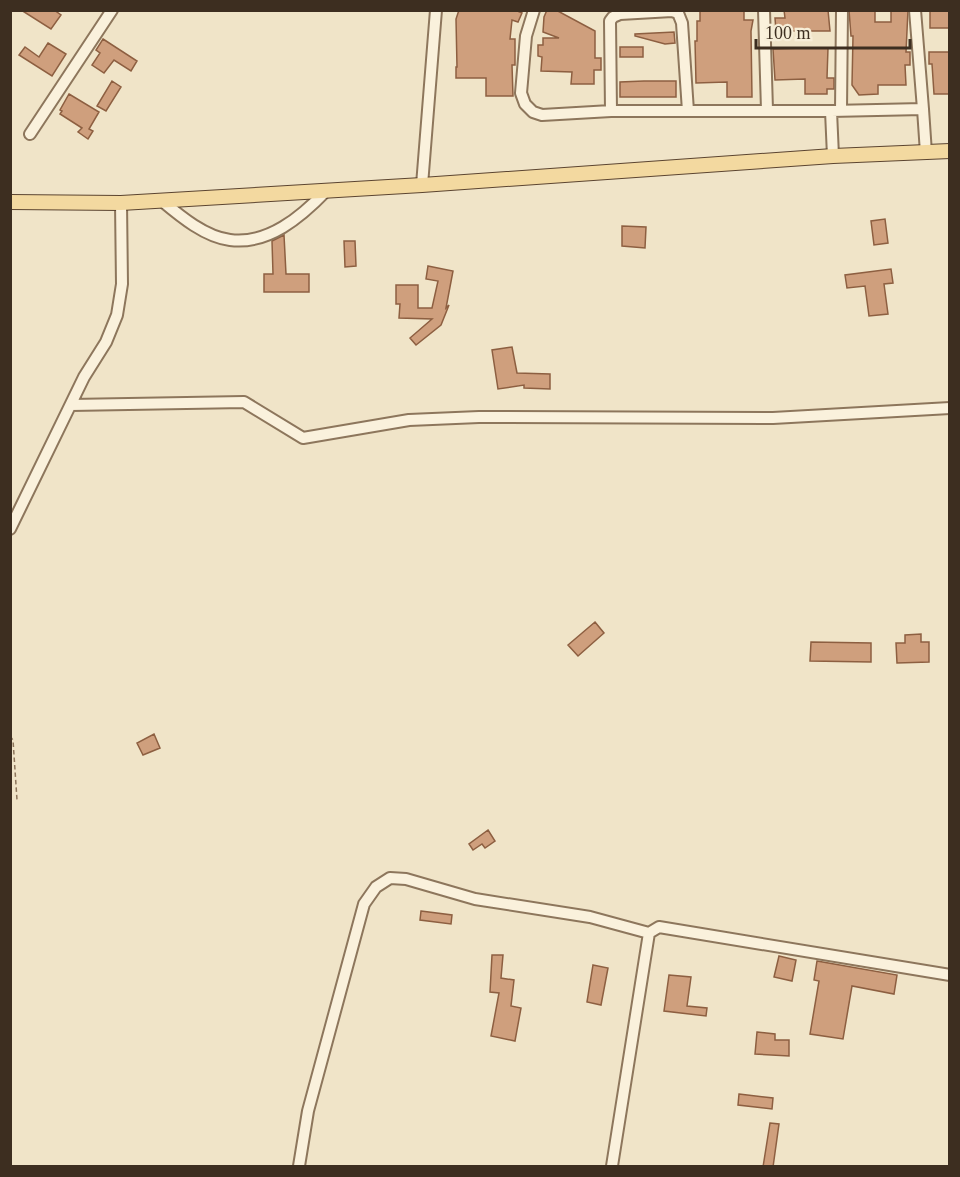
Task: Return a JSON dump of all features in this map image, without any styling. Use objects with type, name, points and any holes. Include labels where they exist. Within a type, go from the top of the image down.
[{"type":"main road","points":[[10,202],[162,201],[833,156],[950,151]]},
{"type":"street","points":[[30,134],[112,10]]},
{"type":"street","points":[[422,185],[436,10]]},
{"type":"street","points":[[534,10],[526,36],[521,93],[525,104],[533,112],[542,115],[611,111],[923,109]]},
{"type":"street","points":[[764,10],[767,110]]},
{"type":"street","points":[[833,156],[842,10]]},
{"type":"street","points":[[915,10],[926,153]]},
{"type":"street","points":[[611,111],[610,21],[620,14],[672,11],[678,14],[682,23],[688,111]]},
{"type":"street","points":[[162,201],[184,219],[204,231],[228,240],[243,241],[279,231],[326,191]]},
{"type":"street","points":[[10,529],[84,377],[106,342],[117,315],[123,284],[121,203]]},
{"type":"street","points":[[71,405],[244,402],[303,438],[409,420],[479,417],[773,418],[950,408]]},
{"type":"street","points":[[299,1167],[308,1111],[364,904],[376,887],[390,878],[406,879],[475,899],[590,917],[649,933],[659,927],[950,975]]},
{"type":"street","points":[[612,1167],[649,933]]},
{"type":"path","points":[[10,736],[13,740],[17,800]]},
{"type":"building","points":[[21,10],[54,10],[61,15],[51,29]]},
{"type":"building","points":[[459,10],[515,10],[522,13],[518,22],[512,20],[510,39],[515,39],[515,65],[512,65],[513,96],[486,96],[486,78],[456,78],[456,19]]},
{"type":"building","points":[[547,10],[556,10],[595,31],[595,58],[601,58],[601,70],[594,70],[594,84],[571,84],[572,72],[541,71],[542,57],[538,56],[538,45],[543,45],[543,38],[559,38],[543,32]]},
{"type":"building","points":[[700,10],[744,10],[744,20],[753,20],[751,31],[752,97],[727,97],[727,82],[696,83],[695,41],[697,41],[697,21],[700,21]]},
{"type":"building","points":[[784,10],[828,10],[830,31],[776,31],[775,18],[785,18]]},
{"type":"building","points":[[849,10],[875,10],[875,22],[891,22],[891,10],[908,10],[906,52],[910,52],[910,65],[905,65],[906,85],[878,85],[878,94],[859,95],[852,85],[853,36],[851,36]]},
{"type":"building","points":[[930,10],[950,10],[950,28],[930,28]]},
{"type":"building","points":[[674,32],[675,43],[665,44],[635,36],[635,34]]},
{"type":"building","points":[[103,39],[137,61],[131,71],[114,60],[104,73],[92,65],[100,53],[96,50]]},
{"type":"building","points":[[48,43],[66,54],[52,76],[19,55],[25,47],[39,57]]},
{"type":"building","points":[[620,47],[643,47],[643,57],[620,57]]},
{"type":"building","points":[[828,48],[827,78],[834,78],[834,89],[827,89],[827,94],[805,94],[805,79],[775,80],[773,49]]},
{"type":"building","points":[[929,52],[950,52],[950,94],[934,94]]},
{"type":"building","points":[[112,81],[121,87],[106,111],[97,106]]},
{"type":"building","points":[[676,81],[676,97],[620,97],[620,82]]},
{"type":"building","points":[[69,94],[99,112],[89,129],[93,131],[88,139],[78,132],[82,128],[60,114]]},
{"type":"building","points":[[885,219],[888,243],[874,245],[871,221]]},
{"type":"building","points":[[622,226],[646,227],[645,248],[622,246]]},
{"type":"building","points":[[284,235],[286,274],[309,274],[309,292],[264,292],[264,274],[273,274],[272,241]]},
{"type":"building","points":[[344,241],[355,241],[356,266],[345,267]]},
{"type":"building","points":[[428,266],[453,271],[446,308],[449,305],[441,325],[416,345],[410,338],[432,319],[399,318],[400,304],[396,304],[396,285],[418,285],[418,308],[432,308],[438,281],[426,279]]},
{"type":"building","points":[[891,269],[893,283],[884,284],[888,314],[869,316],[865,286],[847,288],[845,275]]},
{"type":"building","points":[[512,347],[517,373],[550,374],[550,389],[524,388],[524,385],[498,389],[492,350]]},
{"type":"building","points":[[595,622],[604,633],[578,656],[568,645]]},
{"type":"building","points":[[921,634],[921,642],[929,642],[929,662],[897,663],[896,643],[905,643],[905,635]]},
{"type":"building","points":[[811,642],[871,643],[871,662],[810,661]]},
{"type":"building","points":[[154,734],[160,748],[143,755],[137,743]]},
{"type":"building","points":[[488,830],[495,841],[485,848],[482,844],[473,850],[469,844]]},
{"type":"building","points":[[421,911],[452,915],[451,924],[420,920]]},
{"type":"building","points":[[492,955],[503,955],[501,978],[514,980],[511,1006],[521,1008],[515,1041],[491,1036],[499,993],[490,992]]},
{"type":"building","points":[[779,956],[796,960],[792,981],[774,977]]},
{"type":"building","points":[[817,961],[897,975],[894,994],[852,986],[843,1039],[810,1034],[819,981],[814,980]]},
{"type":"building","points":[[593,965],[608,968],[601,1005],[587,1002]]},
{"type":"building","points":[[669,975],[691,977],[687,1006],[707,1008],[706,1016],[664,1011]]},
{"type":"building","points":[[757,1032],[775,1034],[775,1040],[789,1040],[789,1056],[755,1054]]},
{"type":"building","points":[[739,1094],[773,1098],[772,1109],[738,1105]]},
{"type":"building","points":[[770,1123],[779,1124],[773,1167],[763,1167]]}]
